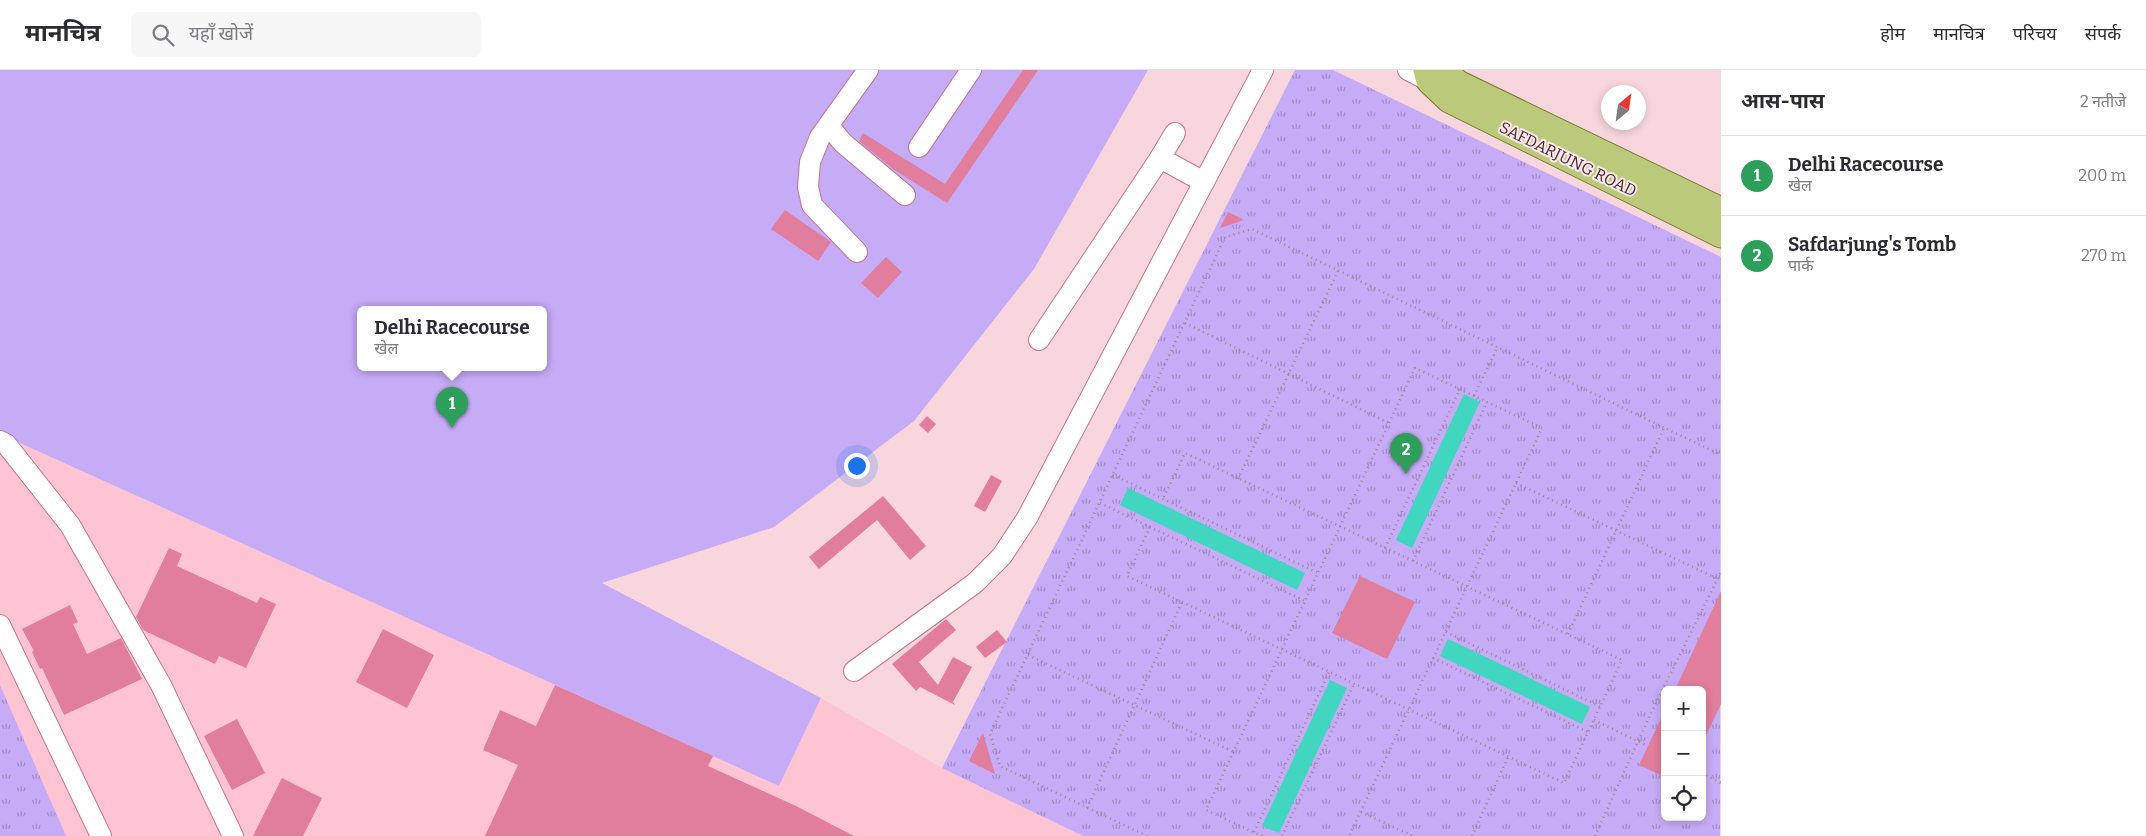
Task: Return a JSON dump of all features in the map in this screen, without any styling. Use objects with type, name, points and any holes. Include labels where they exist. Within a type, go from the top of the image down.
[{"type":"main road","name":"SAFDARJUNG ROAD","points":[[1433,75],[1721,210]]},
{"type":"main road","name":"SAFDARJUNG ROAD","points":[[1433,75],[1449,100],[1721,235]]},
{"type":"street","points":[[857,252],[812,205],[808,187],[810,162],[820,137],[868,70]]},
{"type":"street","points":[[919,147],[971,70]]},
{"type":"street","points":[[854,671],[975,584],[1002,556],[1027,518],[1263,70]]},
{"type":"street","points":[[828,126],[843,143],[904,195]]},
{"type":"street","points":[[1039,340],[1175,133]]},
{"type":"street","points":[[1160,158],[1204,182]]},
{"type":"street","points":[[0,441],[6,444],[70,525],[161,685],[233,836]]},
{"type":"street","points":[[0,625],[100,836]]},
{"type":"path","points":[[1147,836],[1000,766],[990,734],[1225,237],[1252,229],[1721,455]]},
{"type":"path","points":[[1238,479],[1338,271]]},
{"type":"path","points":[[1185,323],[1389,423]]},
{"type":"path","points":[[1474,396],[1497,348]]},
{"type":"path","points":[[1262,836],[1206,810],[1415,368],[1542,428],[1349,836]]},
{"type":"path","points":[[1385,548],[1460,389]]},
{"type":"path","points":[[1413,561],[1488,402]]},
{"type":"path","points":[[1568,634],[1664,428]]},
{"type":"path","points":[[1150,527],[1126,576],[1564,783],[1622,660],[1185,453],[1163,499]]},
{"type":"path","points":[[1113,475],[1318,573]]},
{"type":"path","points":[[1516,482],[1718,579]]},
{"type":"path","points":[[1100,503],[1305,601]]},
{"type":"path","points":[[1595,836],[1638,741],[1721,572]]},
{"type":"path","points":[[1087,808],[1182,602]]},
{"type":"path","points":[[1446,632],[1600,707]]},
{"type":"path","points":[[1028,655],[1234,752]]},
{"type":"path","points":[[1433,658],[1588,732]]},
{"type":"path","points":[[1254,832],[1329,672]]},
{"type":"path","points":[[1282,836],[1354,684]]},
{"type":"path","points":[[1594,720],[1648,746]]},
{"type":"path","points":[[1472,836],[1508,756]]},
{"type":"path","points":[[1706,775],[1721,783]]},
{"type":"path","points":[[1361,812],[1413,836]]},
{"type":"shaded area","points":[[1464,394],[1480,402],[1412,548],[1396,540]]},
{"type":"shaded area","points":[[0,434],[779,786],[821,698],[942,768],[1083,836],[0,836]]},
{"type":"shaded area","points":[[1128,488],[1305,573],[1297,590],[1120,505]]},
{"type":"shaded area","points":[[1448,639],[1590,707],[1582,724],[1440,656]]},
{"type":"shaded area","points":[[1330,680],[1347,688],[1279,833],[1262,826]]},
{"type":"green space","points":[[0,70],[1148,70],[1034,269],[914,421],[774,527],[602,583],[821,698],[779,786],[0,434]]},
{"type":"green space","points":[[1295,70],[1333,70],[1721,257],[1720,836],[1083,836],[942,768]]},
{"type":"green space","points":[[0,685],[66,836],[0,836]]},
{"type":"building","points":[[1023,70],[1038,70],[947,203],[893,169],[859,141],[863,133],[945,184]]},
{"type":"building","points":[[785,210],[831,242],[818,261],[771,229]]},
{"type":"building","points":[[1228,212],[1244,220],[1220,228]]},
{"type":"building","points":[[886,257],[902,272],[878,298],[861,283]]},
{"type":"building","points":[[927,416],[936,424],[928,433],[919,425]]},
{"type":"building","points":[[991,475],[1002,481],[985,512],[974,506]]},
{"type":"building","points":[[883,496],[926,546],[910,560],[877,520],[819,569],[809,557]]},
{"type":"building","points":[[169,548],[182,554],[177,566],[257,603],[260,597],[276,604],[246,668],[219,656],[215,664],[143,630],[136,617]]},
{"type":"building","points":[[1360,576],[1415,602],[1387,659],[1332,633]]},
{"type":"building","points":[[1721,591],[1721,704],[1706,736],[1706,686],[1677,686]]},
{"type":"building","points":[[70,605],[78,622],[73,624],[87,654],[121,638],[142,679],[64,715],[22,629]]},
{"type":"building","points":[[946,619],[956,630],[919,662],[938,685],[953,657],[972,667],[953,702],[955,705],[920,687],[916,691],[892,664]]},
{"type":"building","points":[[383,629],[434,655],[407,708],[356,682]]},
{"type":"building","points":[[997,630],[1007,642],[985,658],[976,647]]},
{"type":"building","points":[[555,685],[713,756],[708,766],[796,806],[854,836],[485,836],[518,765],[483,750],[500,710],[536,726]]},
{"type":"building","points":[[1661,718],[1661,775],[1639,765]]},
{"type":"building","points":[[237,719],[265,773],[232,790],[204,736]]},
{"type":"building","points":[[983,733],[995,774],[969,761]]},
{"type":"building","points":[[282,778],[322,798],[303,836],[253,836]]},
{"type":"place","name":"Delhi Racecourse","points":[[452,428]]},
{"type":"place","name":"Safdarjung's Tomb","points":[[1406,474]]}]
